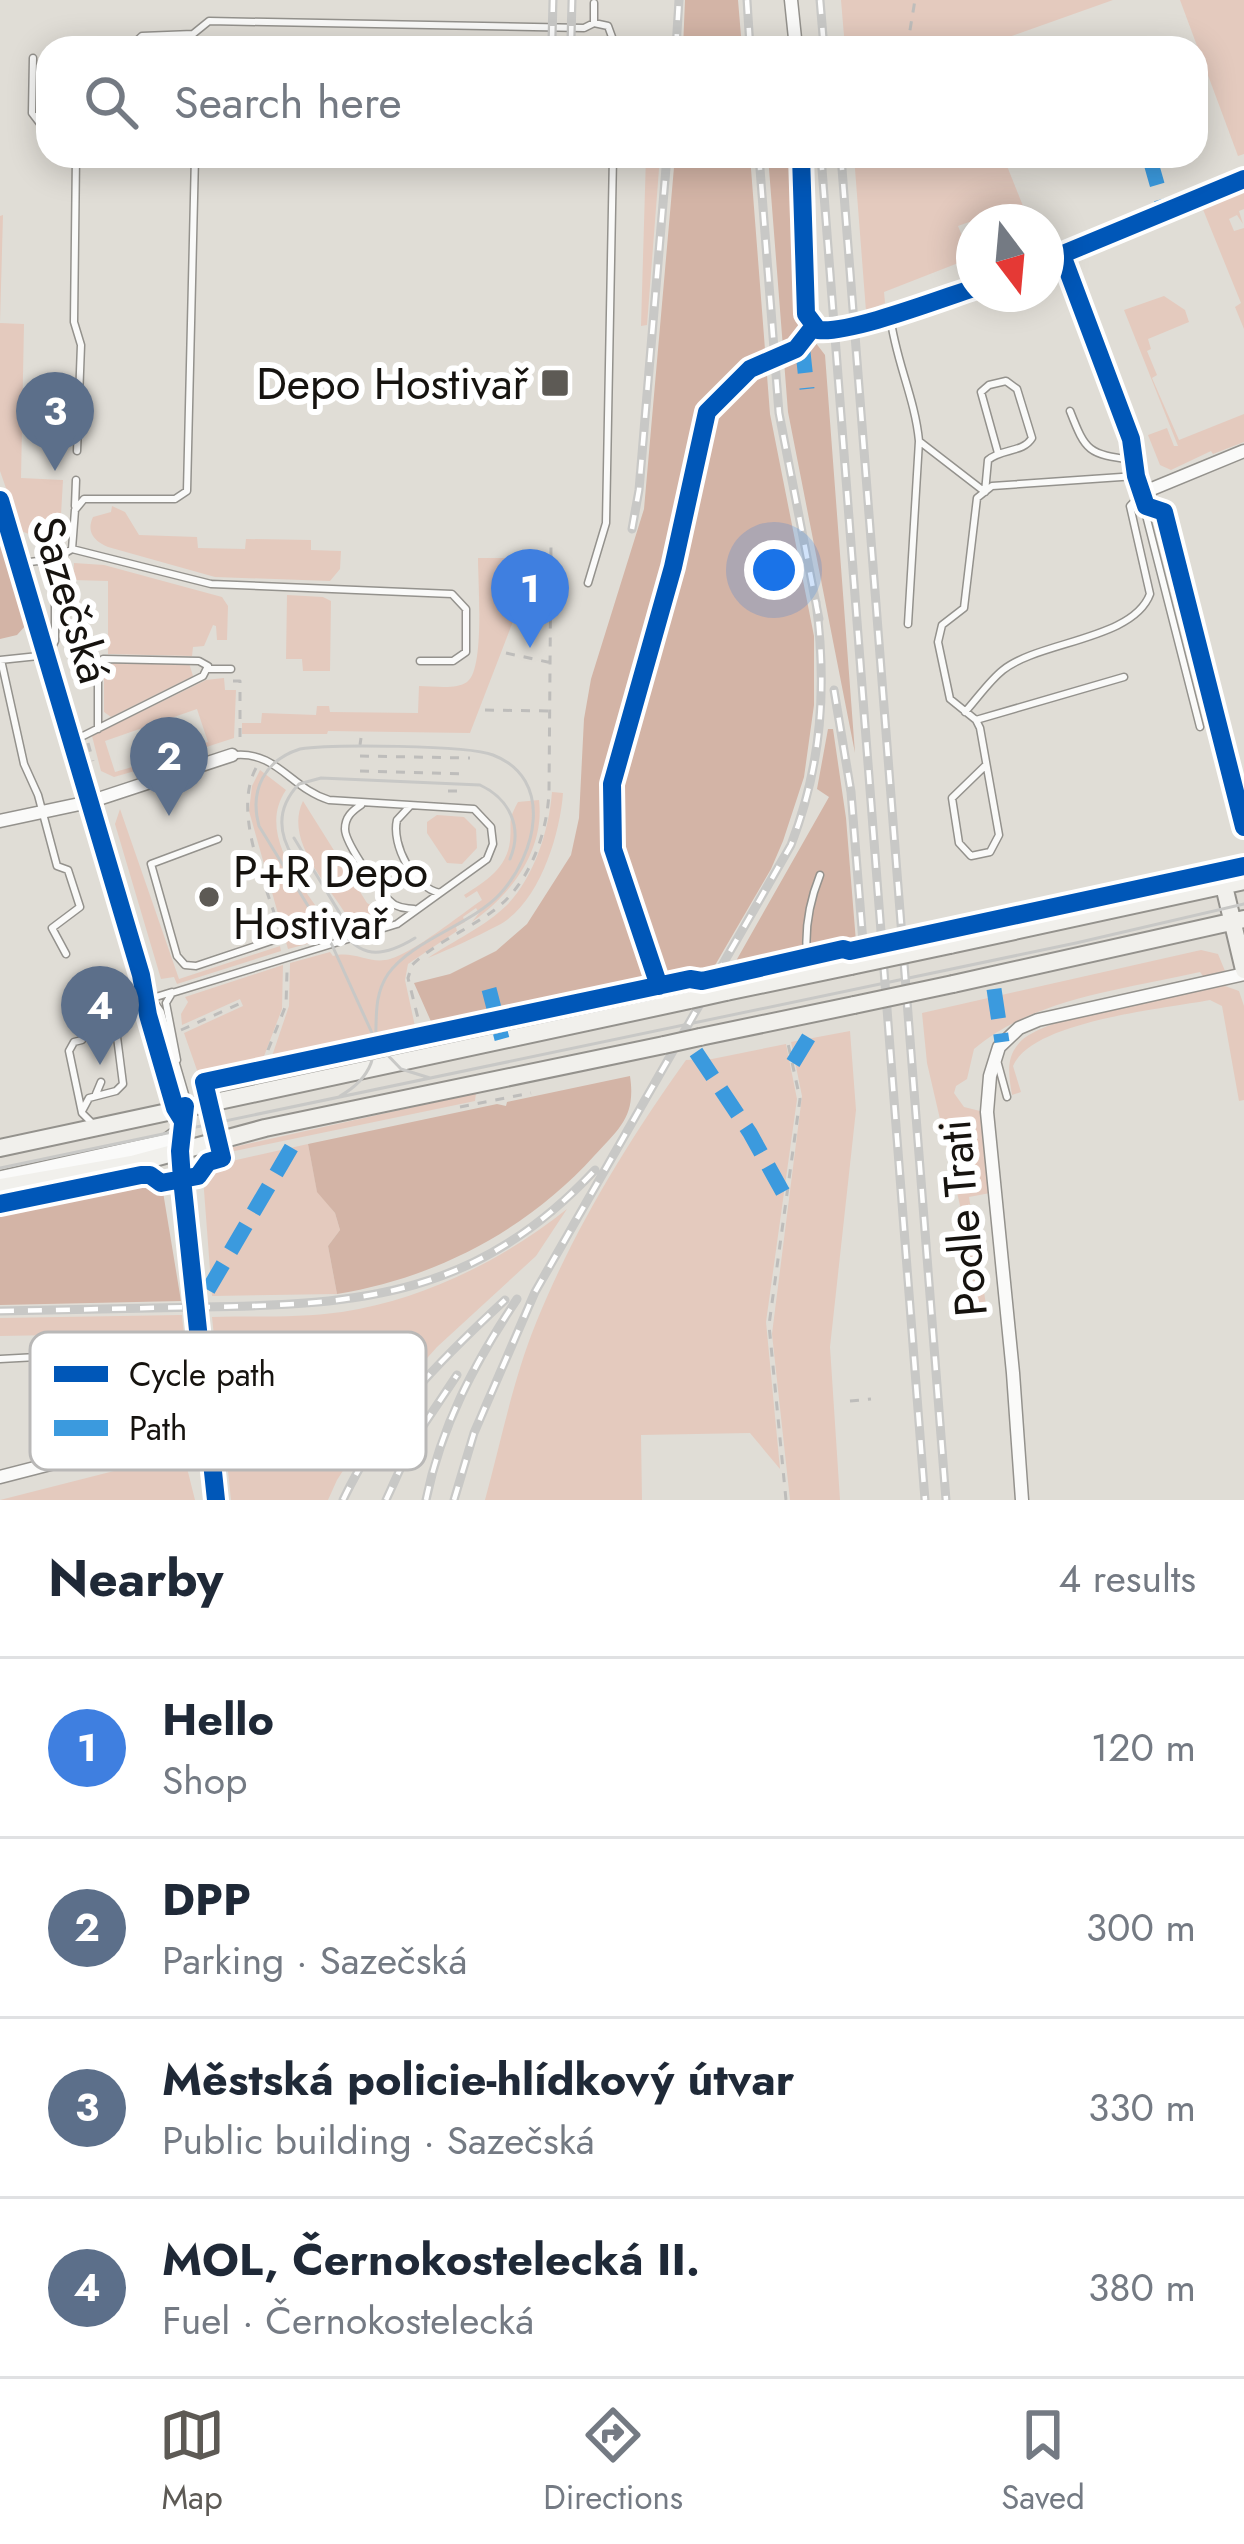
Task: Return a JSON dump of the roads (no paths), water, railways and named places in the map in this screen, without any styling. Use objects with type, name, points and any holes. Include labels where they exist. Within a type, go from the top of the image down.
[{"type":"main road","points":[[0,1148],[103,1125],[181,1116],[726,992],[808,966],[950,945],[1244,881]]},
{"type":"main road","points":[[1224,886],[1239,920],[1244,972]]},
{"type":"main road","points":[[0,1183],[68,1177],[265,1128],[1239,920]]},
{"type":"street","points":[[790,0],[794,36]]},
{"type":"street","points":[[801,168],[806,314],[814,326],[829,331]]},
{"type":"street","points":[[1064,254],[1244,179]]},
{"type":"street","points":[[859,322],[956,294]]},
{"type":"street","points":[[1144,500],[1244,451]]},
{"type":"street","name":"Sazečská","points":[[0,500],[79,739],[89,802],[181,1116]]},
{"type":"street","points":[[0,821],[89,802],[232,755]]},
{"type":"street","name":"Podle Trati","points":[[1022,1500],[987,1129],[995,1054],[1009,1035],[1038,1020],[1244,972]]},
{"type":"street","name":"Sazečská","points":[[148,999],[158,1012],[177,1076],[199,1332]]},
{"type":"street","points":[[0,1183],[166,1142],[181,1116]]},
{"type":"street","points":[[0,1477],[30,1469]]},
{"type":"street","name":"Sazečská","points":[[213,1470],[216,1500]]},
{"type":"lane","points":[[594,3],[594,23]]},
{"type":"lane","points":[[158,36],[190,34],[209,21],[572,28],[603,23],[613,36]]},
{"type":"lane","points":[[32,58],[32,112],[36,118]]},
{"type":"lane","points":[[73,168],[74,322],[81,346],[77,451]]},
{"type":"lane","points":[[75,510],[88,498],[175,500],[187,491],[195,168]]},
{"type":"lane","points":[[588,583],[606,523],[614,168]]},
{"type":"lane","points":[[1064,260],[1131,440],[1200,728]]},
{"type":"lane","points":[[890,315],[920,441],[908,624]]},
{"type":"lane","points":[[985,491],[988,460],[1026,446],[1032,438],[1015,385],[1006,381],[981,392],[998,453]]},
{"type":"lane","points":[[1070,411],[1084,447],[1099,456],[1133,460]]},
{"type":"lane","points":[[920,441],[985,491]]},
{"type":"lane","points":[[986,765],[952,798],[958,844],[971,856],[990,852],[999,835],[986,765],[976,720],[950,699],[938,632],[964,608],[977,498],[992,486],[1136,476]]},
{"type":"lane","points":[[72,549],[76,480]]},
{"type":"lane","points":[[965,712],[1003,669],[1120,623],[1144,606],[1150,594],[1130,506],[1144,500]]},
{"type":"lane","points":[[21,562],[55,559],[72,549],[211,584],[452,594],[466,609],[466,652],[453,661],[420,661]]},
{"type":"lane","points":[[55,559],[55,641],[48,655],[0,660],[24,764],[44,812],[57,866],[68,870],[80,907],[52,928],[66,954]]},
{"type":"lane","points":[[98,729],[98,665],[103,659],[200,661],[209,668],[231,669]]},
{"type":"lane","points":[[79,739],[203,676],[209,668]]},
{"type":"lane","points":[[976,720],[1124,677]]},
{"type":"lane","points":[[159,741],[170,775]]},
{"type":"lane","points":[[93,1096],[116,1091],[123,1084],[116,1029],[120,1008],[388,928],[488,860],[494,844],[491,827],[474,808],[320,798],[268,759],[256,754],[232,755]]},
{"type":"lane","points":[[366,803],[347,818],[346,837],[387,898],[400,908],[418,909]]},
{"type":"lane","points":[[413,804],[397,820],[397,844],[423,886],[431,892],[447,892]]},
{"type":"lane","points":[[218,838],[151,864],[177,956],[188,966],[196,966],[274,940]]},
{"type":"lane","points":[[808,966],[812,896],[820,875]]},
{"type":"lane","points":[[176,991],[166,1003],[177,1045],[177,1076]]},
{"type":"lane","points":[[105,1035],[116,1029]]},
{"type":"lane","points":[[82,1040],[74,1042],[69,1051],[82,1111],[88,1122],[103,1125]]},
{"type":"lane","points":[[995,1054],[1006,1097]]},
{"type":"lane","points":[[82,1111],[101,1082]]},
{"type":"lane","points":[[0,1359],[30,1357]]},
{"type":"tunnel","points":[[829,331],[859,322]]},
{"type":"tram line","points":[[340,1096],[358,1083],[374,1054],[376,1038],[377,1006],[388,974],[412,952],[488,905],[513,878],[530,839],[532,799],[513,766],[493,755],[398,746],[300,749],[277,761],[263,778],[256,800],[259,826],[332,945],[377,1044],[401,1069],[430,1078]]},
{"type":"tram line","points":[[293,857],[282,829],[283,810],[299,784],[321,778],[480,785],[499,798],[511,816],[515,836],[510,859]]},
{"type":"tram line","points":[[294,838],[347,925]]},
{"type":"tram line","points":[[0,1168],[1244,904]]},
{"type":"tram line","points":[[332,918],[350,941],[368,951],[389,950],[415,938]]},
{"type":"railway","points":[[552,36],[553,0]]},
{"type":"railway","points":[[571,36],[572,0]]},
{"type":"railway","points":[[677,36],[679,0]]},
{"type":"railway","points":[[747,0],[749,36]]},
{"type":"railway","points":[[820,0],[823,36]]},
{"type":"railway","points":[[632,529],[666,168]]},
{"type":"railway","points":[[760,168],[779,413],[819,619]]},
{"type":"railway","points":[[822,168],[925,1500]]},
{"type":"railway","points":[[842,168],[946,1500]]},
{"type":"railway","points":[[454,1500],[474,1433],[535,1292],[791,845],[810,785],[819,725],[816,602]]},
{"type":"railway","points":[[834,690],[851,792],[864,955]]},
{"type":"railway","points":[[0,1311],[260,1306],[366,1296],[415,1285],[462,1268],[507,1244],[551,1212],[595,1170]]},
{"type":"railway","points":[[426,1500],[461,1395],[517,1299]]},
{"type":"railway","points":[[426,1379],[505,1300]]},
{"type":"railway","points":[[426,1422],[457,1375]]},
{"type":"railway","points":[[343,1500],[358,1470]]},
{"type":"railway","points":[[386,1500],[400,1470]]},
{"type":"place","name":"Depo Hostivař","points":[[555,383]]},
{"type":"place","name":"Městská policie-hlídkový útvar","points":[[55,471]]},
{"type":"place","name":"Hello","points":[[530,648]]},
{"type":"place","name":"DPP","points":[[169,816]]},
{"type":"place","name":"P+R Depo Hostivař","points":[[209,897]]},
{"type":"place","name":"MOL, Černokostelecká II.","points":[[100,1065]]}]
